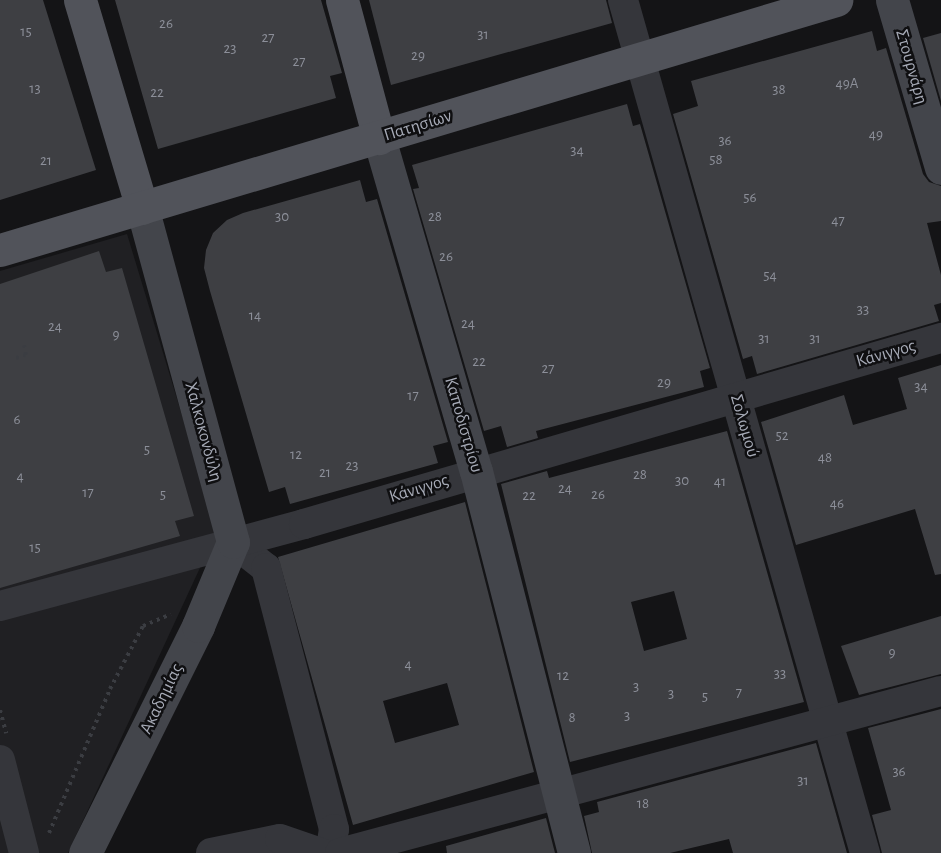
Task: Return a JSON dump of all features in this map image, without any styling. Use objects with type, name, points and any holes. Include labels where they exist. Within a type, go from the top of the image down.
[{"type":"main road","name":"Χαλκοκονδύλη","points":[[80,0],[142,208],[233,542]]},
{"type":"main road","name":"Καποδιστρίου","points":[[342,0],[379,138],[476,471],[574,853]]},
{"type":"main road","name":"Πατησίων","points":[[0,250],[836,0]]},
{"type":"main road","name":"Στουρνάρη","points":[[892,0],[941,168]]},
{"type":"main road","name":"Ακαδημίας","points":[[85,853],[198,626],[233,542]]},
{"type":"street","name":"Σολωμού","points":[[623,0],[864,853]]},
{"type":"street","name":"Κάνιγγος","points":[[0,606],[233,542],[941,339]]},
{"type":"street","points":[[233,542],[266,568],[334,829],[330,853]]},
{"type":"street","points":[[340,853],[561,796],[941,691]]},
{"type":"street","points":[[0,759],[35,849]]},
{"type":"street","points":[[211,853],[280,839],[321,853]]},
{"type":"path","points":[[16,358],[26,355],[24,345]]},
{"type":"path","points":[[35,849],[110,689],[143,626],[168,612]]},
{"type":"shaded area","points":[[127,234],[217,531],[68,853],[0,853],[0,271]]},
{"type":"building","points":[[0,0],[43,0],[96,170],[0,200]]},
{"type":"building","points":[[115,0],[321,0],[342,73],[330,76],[336,98],[158,149]]},
{"type":"building","points":[[369,0],[606,0],[612,23],[391,85]]},
{"type":"building","points":[[872,31],[877,51],[886,48],[923,174],[929,182],[941,186],[941,221],[927,223],[941,275],[941,303],[934,305],[939,321],[757,374],[752,356],[743,359],[673,114],[698,106],[691,81]]},
{"type":"building","points":[[941,33],[941,101],[923,38]]},
{"type":"building","points":[[627,104],[633,126],[640,124],[710,368],[700,371],[704,387],[536,431],[538,438],[507,447],[501,426],[484,431],[413,189],[419,188],[412,165]]},
{"type":"building","points":[[360,180],[366,202],[377,199],[448,442],[433,446],[438,463],[290,504],[285,487],[269,492],[204,268],[206,250],[213,233],[227,220],[243,213]]},
{"type":"building","points":[[99,251],[106,272],[122,268],[194,516],[175,521],[180,536],[0,588],[0,284]]},
{"type":"building","points":[[941,365],[941,574],[935,575],[915,509],[796,545],[761,422],[844,395],[853,425],[907,409],[898,378]]},
{"type":"building","points":[[727,431],[804,702],[570,762],[501,484],[547,471],[549,478]],"holes":[[[674,591],[687,639],[644,651],[631,602]]]},
{"type":"building","points":[[465,502],[534,772],[353,825],[278,557]],"holes":[[[447,683],[459,725],[395,743],[383,701]]]},
{"type":"building","points":[[941,616],[941,674],[859,695],[841,646]]},
{"type":"building","points":[[941,709],[941,853],[882,853],[872,815],[891,810],[868,728]]},
{"type":"building","points":[[816,743],[847,853],[733,853],[729,839],[670,853],[592,853],[584,816],[599,812],[597,802]]},
{"type":"building","points":[[546,818],[555,853],[447,853],[446,846]]}]
